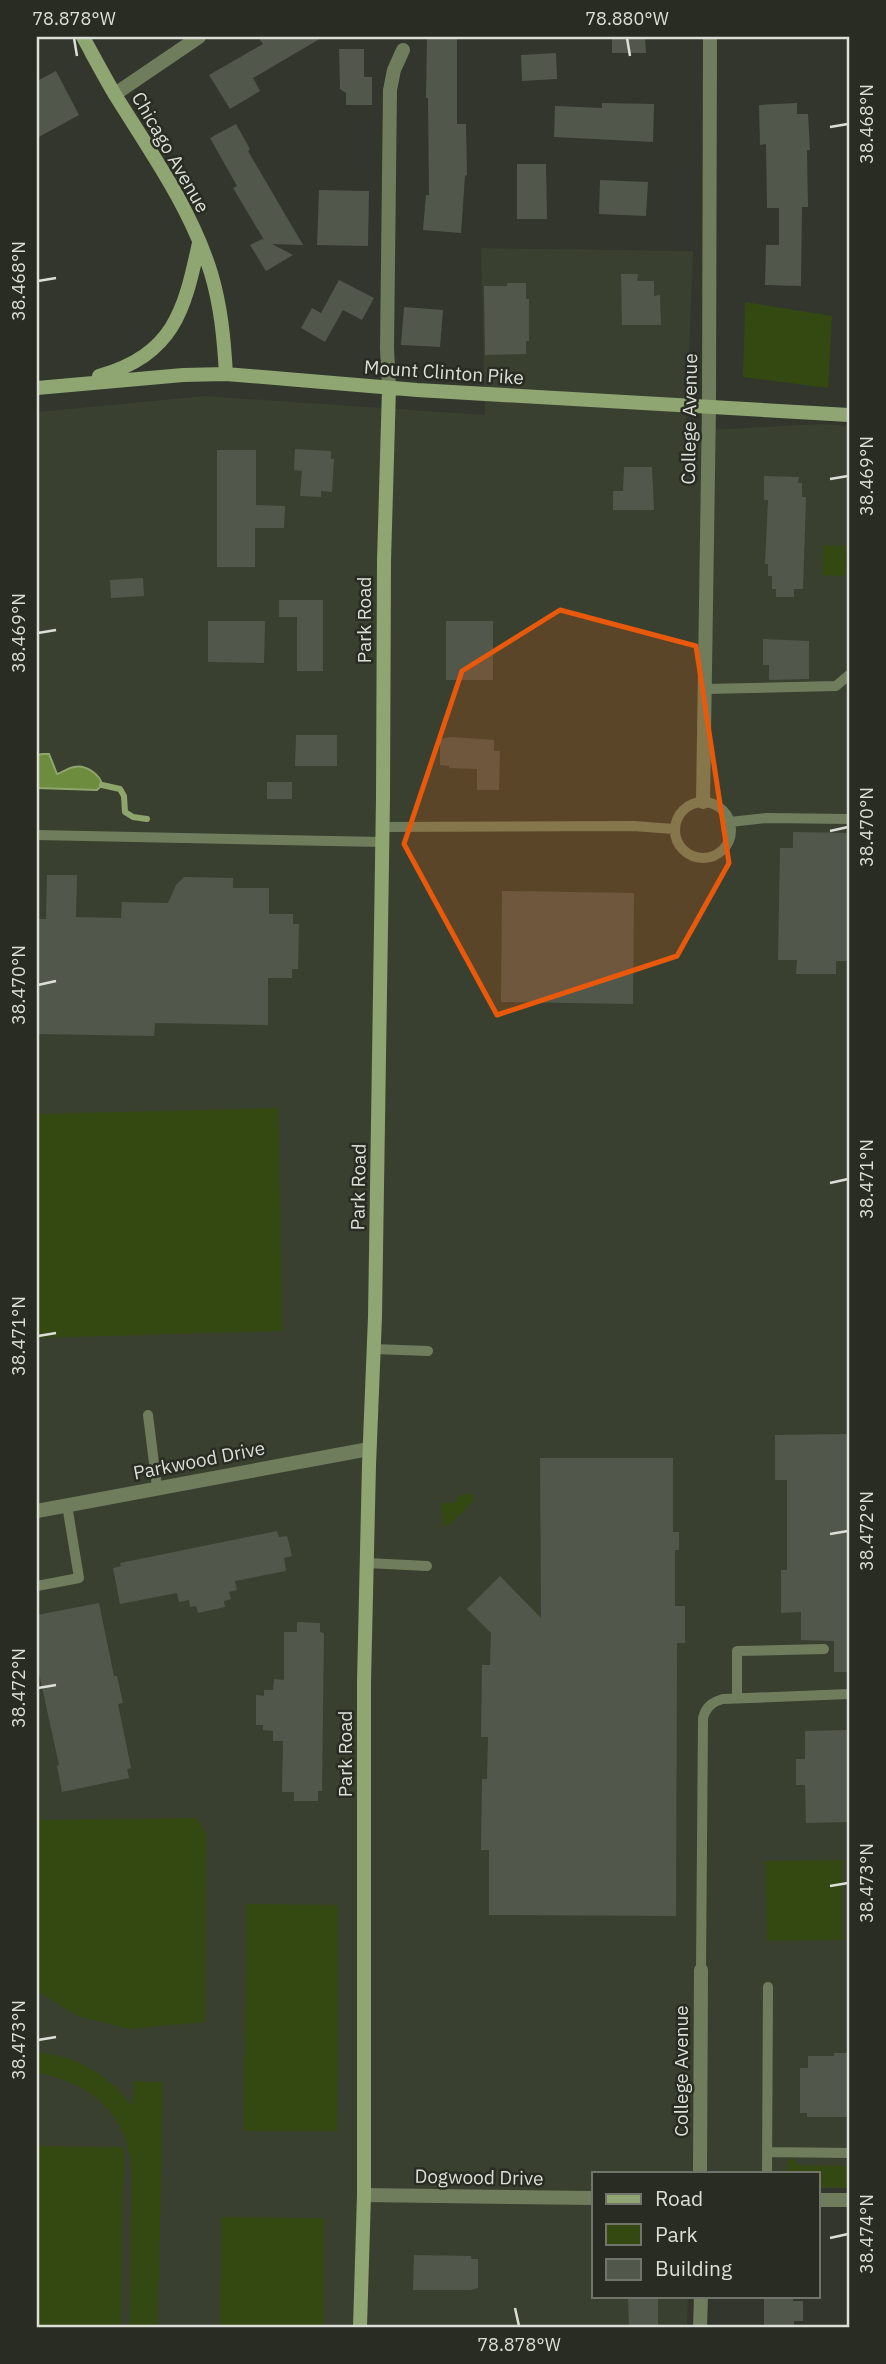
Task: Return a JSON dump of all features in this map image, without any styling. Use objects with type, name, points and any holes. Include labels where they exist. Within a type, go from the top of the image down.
[{"type":"street","name":"Chicago Avenue","points":[[83,37],[176,192],[199,242],[220,310],[226,374]]},
{"type":"street","points":[[115,94],[199,37]]},
{"type":"street","name":"College Avenue","points":[[703,802],[709,406],[710,37]]},
{"type":"street","name":"Park Road","points":[[360,2327],[364,2195],[364,1682],[374,1349],[383,827],[384,561],[390,388],[387,348],[390,90],[394,70],[403,50]]},
{"type":"street","points":[[72,384],[128,365],[145,355],[168,334],[188,295],[199,242]]},
{"type":"street","name":"Mount Clinton Pike","points":[[37,388],[226,374],[390,388],[849,415]]},
{"type":"street","name":"Parkwood Drive","points":[[37,1511],[369,1449]]},
{"type":"street","name":"College Avenue","points":[[700,2172],[701,1970]]},
{"type":"street","name":"Dogwood Drive","points":[[364,2195],[592,2198]]},
{"type":"street","points":[[820,2200],[849,2200]]},
{"type":"street","points":[[700,2327],[701,2298]]},
{"type":"lane","points":[[705,689],[836,686],[849,675]]},
{"type":"lane","points":[[703,802],[720,808],[730,822],[731,831],[726,847],[703,859],[685,853],[679,846],[674,829],[680,813],[687,807],[703,802]]},
{"type":"lane","points":[[730,822],[767,818],[849,819]]},
{"type":"lane","points":[[383,827],[633,826],[674,829]]},
{"type":"lane","points":[[37,835],[382,842]]},
{"type":"lane","points":[[374,1349],[428,1351]]},
{"type":"lane","points":[[148,1415],[158,1487]]},
{"type":"lane","points":[[37,1586],[79,1578],[67,1505]]},
{"type":"lane","points":[[367,1563],[428,1566]]},
{"type":"lane","points":[[737,1698],[737,1651],[824,1649]]},
{"type":"lane","points":[[701,1970],[703,1718],[707,1708],[714,1702],[737,1698],[849,1694]]},
{"type":"lane","points":[[767,2172],[768,1987]]},
{"type":"lane","points":[[767,2152],[849,2153]]},
{"type":"highlighted area","points":[[560,610],[696,646],[729,863],[677,956],[497,1015],[404,844],[462,671]]},
{"type":"shaded area","points":[[481,248],[693,251],[686,431],[823,424],[849,426],[849,2188],[820,2188],[820,2172],[592,2172],[592,2298],[688,2298],[687,2327],[37,2327],[37,412],[205,396],[485,415]]},
{"type":"shaded area","points":[[49,754],[57,774],[78,766],[83,767],[95,774],[102,785],[97,790],[37,788],[37,755]]},
{"type":"green space","points":[[745,302],[832,316],[828,388],[743,377]]},
{"type":"green space","points":[[823,545],[846,546],[845,576],[822,575]]},
{"type":"green space","points":[[278,1108],[283,1331],[37,1338],[37,1114]]},
{"type":"green space","points":[[473,1494],[474,1501],[448,1526],[443,1526],[441,1503],[457,1502],[458,1495]]},
{"type":"green space","points":[[196,1818],[207,1833],[205,2022],[129,2029],[77,2016],[37,1991],[37,1820]]},
{"type":"green space","points":[[843,1860],[843,1940],[767,1941],[765,1861]]},
{"type":"green space","points":[[246,1904],[338,1905],[337,2131],[244,2131]]},
{"type":"green space","points":[[37,2052],[52,2054],[90,2068],[113,2085],[132,2106],[134,2081],[163,2082],[158,2327],[129,2327],[132,2174],[124,2135],[104,2105],[90,2094],[75,2084],[37,2073]]},
{"type":"green space","points":[[37,2146],[124,2147],[121,2327],[37,2327]]},
{"type":"green space","points":[[793,2158],[799,2165],[849,2166],[849,2188],[820,2187],[820,2172],[786,2172],[788,2160]]},
{"type":"green space","points":[[221,2217],[324,2218],[324,2327],[220,2327]]},
{"type":"building","points":[[258,37],[323,37],[253,78],[260,91],[230,109],[209,75],[263,44]]},
{"type":"building","points":[[427,37],[457,37],[457,124],[466,124],[467,175],[461,233],[423,230],[426,195],[429,195]]},
{"type":"building","points":[[612,37],[645,37],[646,53],[612,53]]},
{"type":"building","points":[[339,49],[364,49],[364,77],[372,77],[372,105],[346,105],[346,93],[340,89]]},
{"type":"building","points":[[556,53],[557,79],[522,81],[521,55]]},
{"type":"building","points":[[56,71],[79,115],[37,138],[37,81]]},
{"type":"building","points":[[602,103],[654,104],[653,142],[554,137],[555,106],[602,108]]},
{"type":"building","points":[[797,103],[797,114],[808,114],[810,150],[807,150],[808,207],[802,207],[801,286],[765,285],[766,245],[779,245],[779,208],[767,208],[766,144],[760,145],[759,105]]},
{"type":"building","points":[[236,124],[250,149],[248,151],[303,245],[272,244],[293,255],[266,271],[250,245],[264,240],[233,188],[237,186],[210,138]]},
{"type":"building","points":[[517,164],[546,164],[547,219],[517,219]]},
{"type":"building","points":[[600,180],[648,182],[646,216],[599,214]]},
{"type":"building","points":[[319,190],[369,191],[368,246],[317,245]]},
{"type":"building","points":[[621,274],[638,274],[637,281],[654,281],[654,296],[660,295],[661,325],[622,325]]},
{"type":"building","points":[[339,280],[374,298],[362,320],[343,310],[325,342],[301,328],[312,308],[321,313]]},
{"type":"building","points":[[507,283],[526,283],[526,299],[529,299],[529,341],[526,341],[526,354],[485,355],[484,286],[507,286]]},
{"type":"building","points":[[404,307],[443,310],[440,347],[401,345]]},
{"type":"building","points":[[295,449],[331,451],[331,459],[334,459],[332,492],[321,491],[321,497],[300,496],[302,471],[294,470]]},
{"type":"building","points":[[217,450],[256,450],[256,505],[285,506],[284,528],[255,528],[255,567],[217,567]]},
{"type":"building","points":[[624,467],[652,467],[654,510],[613,510],[613,491],[623,491]]},
{"type":"building","points":[[764,476],[799,477],[802,497],[806,497],[803,589],[794,589],[794,597],[776,597],[776,589],[772,589],[772,576],[768,576],[768,564],[765,564],[768,500],[764,500]]},
{"type":"building","points":[[143,578],[144,596],[111,598],[110,580]]},
{"type":"building","points":[[279,600],[323,600],[323,671],[297,671],[297,617],[279,617]]},
{"type":"building","points":[[208,621],[265,621],[264,663],[208,662]]},
{"type":"building","points":[[446,621],[493,621],[493,680],[446,680]]},
{"type":"building","points":[[763,639],[809,641],[809,679],[769,680],[769,665],[763,665]]},
{"type":"building","points":[[296,735],[337,735],[337,766],[295,766]]},
{"type":"building","points":[[450,737],[494,740],[494,751],[500,751],[499,790],[477,790],[477,769],[440,765],[440,739]]},
{"type":"building","points":[[267,782],[292,782],[292,799],[267,799]]},
{"type":"building","points":[[793,832],[849,833],[849,961],[836,961],[836,974],[796,974],[797,960],[778,960],[780,848],[793,848]]},
{"type":"building","points":[[47,875],[77,875],[76,917],[121,918],[122,902],[168,903],[176,885],[184,877],[233,878],[233,888],[269,888],[269,914],[293,914],[293,924],[299,924],[298,969],[292,969],[292,978],[268,978],[268,1025],[155,1023],[154,1036],[37,1034],[37,919],[46,919]]},
{"type":"building","points":[[502,891],[634,893],[633,1004],[501,1002]]},
{"type":"building","points":[[849,1434],[849,1672],[834,1672],[834,1641],[801,1640],[801,1612],[781,1613],[781,1570],[787,1570],[787,1480],[775,1480],[775,1435]]},
{"type":"building","points":[[540,1458],[673,1458],[673,1532],[679,1532],[679,1550],[675,1550],[675,1606],[685,1606],[685,1643],[677,1643],[676,1916],[489,1915],[489,1850],[481,1850],[482,1779],[487,1779],[488,1737],[481,1737],[482,1665],[490,1665],[491,1633],[467,1609],[500,1576],[541,1618]]},
{"type":"building","points":[[277,1531],[279,1537],[287,1536],[292,1556],[284,1558],[286,1571],[235,1581],[237,1590],[229,1592],[231,1599],[224,1601],[225,1607],[198,1613],[196,1606],[190,1607],[189,1600],[179,1602],[177,1593],[120,1604],[113,1568],[121,1566],[120,1563]]},
{"type":"building","points":[[99,1603],[114,1676],[117,1676],[123,1703],[118,1704],[131,1768],[127,1769],[129,1778],[62,1792],[59,1765],[37,1664],[37,1615]]},
{"type":"building","points":[[297,1622],[320,1623],[320,1632],[324,1633],[322,1791],[318,1791],[318,1801],[294,1801],[294,1792],[282,1792],[283,1741],[273,1741],[273,1731],[263,1730],[263,1725],[256,1725],[256,1695],[264,1696],[264,1690],[273,1690],[274,1679],[284,1680],[284,1632],[297,1632]]},
{"type":"building","points":[[849,1730],[849,1822],[806,1823],[805,1785],[796,1785],[796,1759],[805,1759],[805,1731]]},
{"type":"building","points":[[834,2053],[849,2053],[849,2117],[807,2117],[807,2113],[800,2113],[800,2068],[808,2068],[808,2056],[834,2056]]},
{"type":"building","points":[[414,2255],[471,2256],[471,2259],[478,2259],[478,2288],[413,2290]]},
{"type":"building","points":[[628,2298],[658,2298],[658,2327],[629,2327]]},
{"type":"building","points":[[764,2298],[793,2298],[793,2301],[803,2301],[803,2321],[794,2321],[794,2327],[764,2327]]},
{"type":"waterway","points":[[102,785],[120,789],[124,796],[125,812],[133,817],[147,819]]}]
